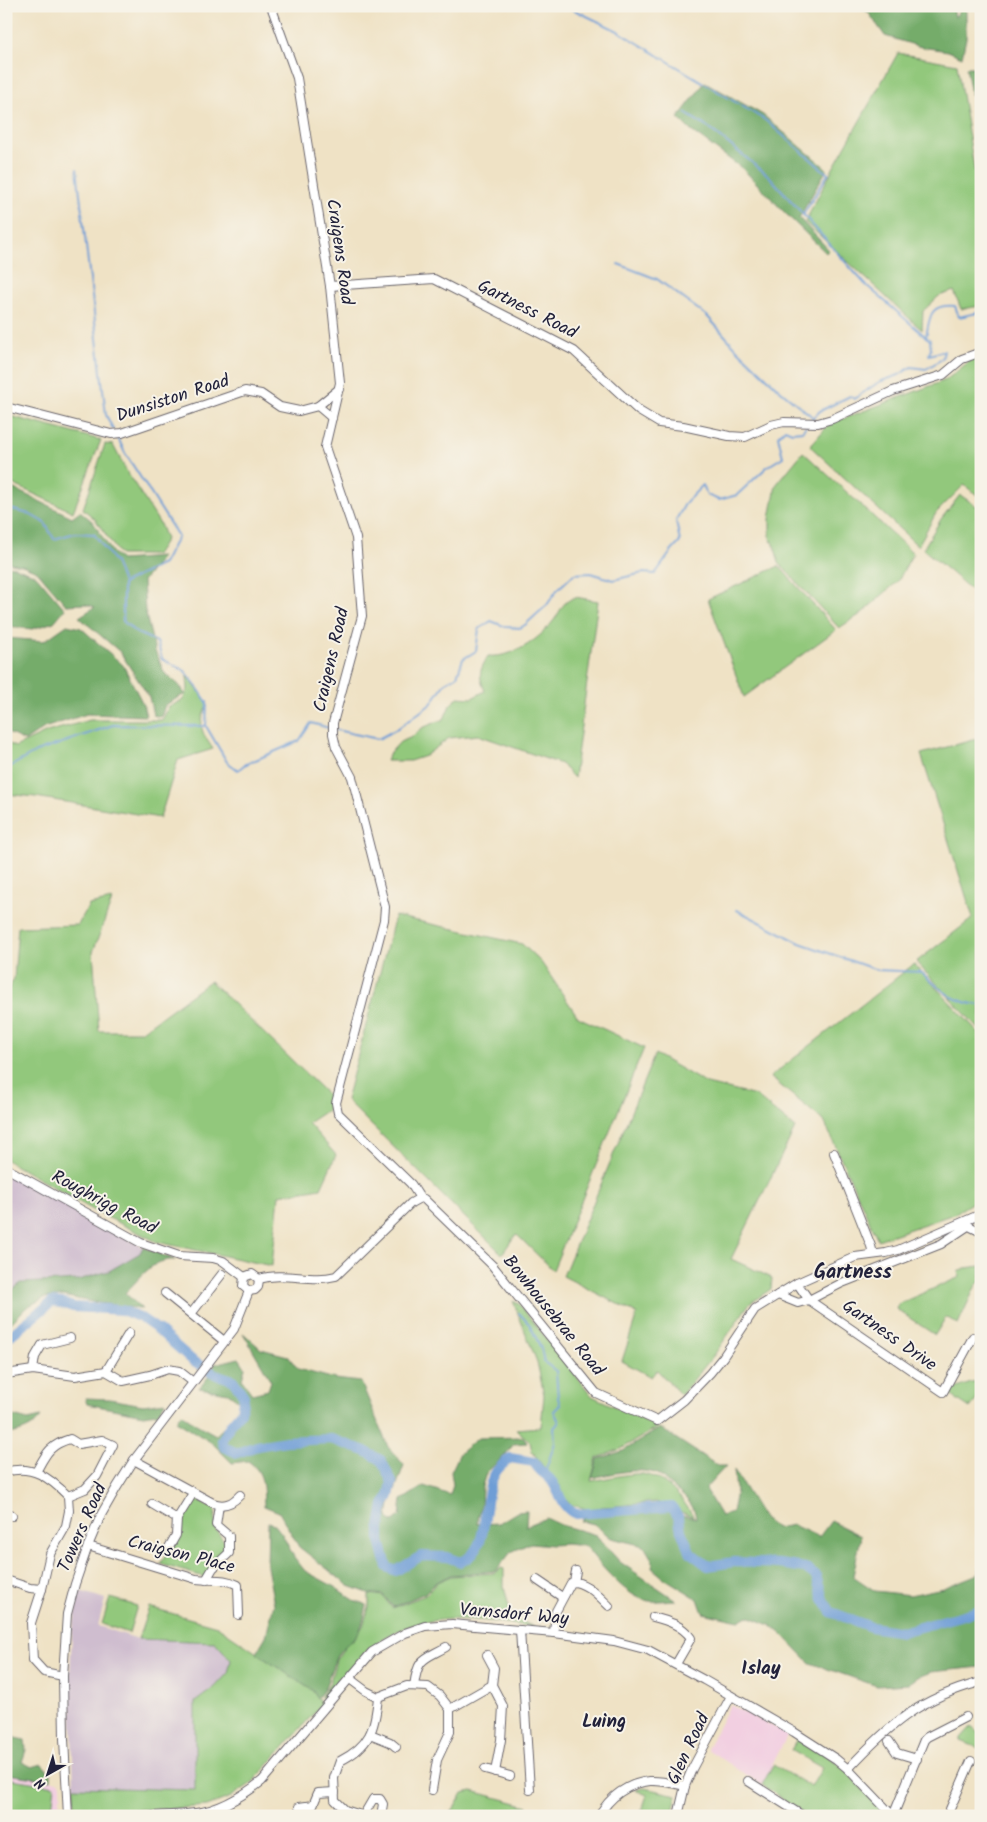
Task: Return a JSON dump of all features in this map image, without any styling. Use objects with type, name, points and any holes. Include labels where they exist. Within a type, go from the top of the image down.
[{"type":"street","name":"Craigens Road","points":[[270,6],[297,78],[330,286],[340,383],[325,447],[356,538],[362,616],[332,723],[333,734],[336,747],[352,777],[386,907],[336,1103],[338,1114],[410,1184],[420,1198]]},
{"type":"street","name":"Gartness Road","points":[[330,286],[434,279],[574,351],[639,411],[659,423],[729,436],[744,437],[771,425],[784,422],[818,423],[832,419],[893,391],[943,374],[962,359],[981,352]]},
{"type":"street","name":"Dunsiston Road","points":[[6,407],[111,434],[122,433],[245,391],[261,394],[280,407],[299,411],[318,406],[339,389]]},
{"type":"street","points":[[318,406],[332,418]]},
{"type":"street","points":[[834,1154],[873,1254]]},
{"type":"street","name":"Roughrigg Road","points":[[6,1168],[141,1243],[179,1256],[213,1258],[223,1261],[244,1278]]},
{"type":"street","points":[[258,1279],[270,1275],[326,1279],[336,1276],[411,1203],[420,1198]]},
{"type":"street","name":"Bowhousebrae Road","points":[[420,1198],[429,1202],[492,1265],[596,1392],[654,1420],[660,1420],[678,1405],[710,1373],[755,1309],[797,1283],[855,1257],[898,1250],[966,1224],[981,1214]]},
{"type":"street","points":[[778,1295],[798,1302],[809,1300],[842,1283],[941,1244],[966,1224],[981,1232]]},
{"type":"street","points":[[191,1314],[215,1290],[222,1274]]},
{"type":"street","points":[[252,1274],[258,1279],[258,1287],[255,1290],[249,1291],[243,1286],[244,1278],[252,1274]]},
{"type":"street","name":"Gartness Drive","points":[[797,1283],[809,1300],[943,1392],[973,1337]]},
{"type":"street","name":"Towers Road","points":[[68,1816],[63,1676],[67,1614],[88,1546],[116,1487],[134,1460],[234,1329],[249,1291]]},
{"type":"street","points":[[165,1293],[224,1341]]},
{"type":"street","points":[[106,1371],[129,1333]]},
{"type":"street","points":[[33,1370],[35,1356],[42,1345],[70,1338]]},
{"type":"street","points":[[6,1374],[33,1370],[75,1376],[106,1371],[123,1380],[150,1375],[168,1369],[179,1371],[193,1382]]},
{"type":"street","points":[[36,1472],[46,1454],[57,1443],[70,1439],[78,1444],[102,1440],[113,1445],[97,1476],[85,1488],[68,1496]]},
{"type":"street","points":[[134,1460],[218,1505],[233,1502],[240,1495]]},
{"type":"street","points":[[6,1472],[19,1469],[36,1472],[59,1487],[68,1496],[69,1511],[66,1526],[50,1554],[42,1589],[31,1623],[33,1660],[44,1672],[63,1676]]},
{"type":"street","points":[[168,1549],[176,1535],[177,1518],[193,1493]]},
{"type":"street","points":[[152,1504],[177,1518]]},
{"type":"street","points":[[206,1580],[213,1568],[230,1552],[229,1536],[216,1525],[218,1505]]},
{"type":"street","name":"Craigson Place","points":[[88,1546],[206,1580],[228,1580],[238,1585],[239,1615]]},
{"type":"street","points":[[554,1633],[556,1611],[562,1598],[574,1582],[576,1570]]},
{"type":"street","points":[[6,1580],[30,1588],[42,1589]]},
{"type":"street","points":[[536,1580],[562,1598]]},
{"type":"street","points":[[574,1582],[580,1583],[596,1592],[609,1606]]},
{"type":"street","points":[[538,1593],[544,1585]]},
{"type":"street","points":[[653,1617],[668,1621],[686,1631],[691,1638],[676,1664]]},
{"type":"street","name":"Varnsdorf Way","points":[[153,1816],[197,1813],[213,1809],[238,1798],[262,1781],[372,1652],[405,1633],[425,1626],[452,1624],[554,1633],[614,1641],[648,1650],[676,1664],[807,1740],[848,1769],[893,1816]]},
{"type":"street","points":[[520,1630],[530,1790]]},
{"type":"street","points":[[414,1686],[420,1661],[446,1647]]},
{"type":"street","points":[[487,1655],[494,1668],[492,1685],[503,1706],[501,1740],[495,1772]]},
{"type":"street","points":[[350,1679],[378,1697],[407,1686],[428,1687],[440,1696],[450,1709],[450,1732],[437,1760],[432,1790]]},
{"type":"street","points":[[848,1769],[885,1731],[912,1710],[957,1688],[981,1682]]},
{"type":"street","points":[[450,1709],[492,1685]]},
{"type":"street","name":"Glen Road","points":[[678,1816],[685,1786],[692,1769],[731,1696]]},
{"type":"street","points":[[378,1697],[376,1722],[370,1734],[354,1754],[340,1761],[334,1778],[335,1800],[345,1810],[365,1813],[373,1799],[380,1798],[383,1804],[381,1816]]},
{"type":"street","points":[[893,1816],[924,1740],[966,1717]]},
{"type":"street","points":[[370,1734],[390,1742],[396,1747]]},
{"type":"street","points":[[889,1741],[897,1753],[917,1759]]},
{"type":"street","points":[[947,1816],[971,1761]]},
{"type":"street","points":[[485,1769],[510,1776]]},
{"type":"street","points":[[599,1816],[622,1790],[637,1784],[655,1781],[685,1786]]},
{"type":"street","points":[[748,1781],[803,1816]]},
{"type":"street","points":[[299,1807],[313,1805],[318,1793],[335,1792]]},
{"type":"shaded area","points":[[6,1172],[143,1247],[140,1253],[109,1271],[78,1280],[21,1283],[6,1295]]},
{"type":"shaded area","points":[[80,1591],[105,1599],[98,1626],[138,1639],[215,1642],[231,1660],[228,1673],[215,1687],[195,1702],[195,1790],[74,1787],[70,1675],[72,1634]]},
{"type":"shaded area","points":[[730,1705],[788,1734],[762,1785],[707,1749]]},
{"type":"shaded area","points":[[6,1774],[58,1781],[61,1784],[61,1796],[59,1799],[60,1816],[6,1816]]},
{"type":"green space","points":[[859,6],[953,6],[955,17],[963,6],[966,6],[966,38],[962,57],[948,51],[921,47],[885,36],[868,12]]},
{"type":"green space","points":[[898,53],[957,64],[981,211],[981,306],[961,309],[954,291],[939,296],[923,311],[922,330],[805,222]]},
{"type":"green space","points":[[966,67],[981,67],[981,97],[971,95]]},
{"type":"green space","points":[[705,82],[763,115],[827,169],[799,218],[829,250],[826,253],[743,169],[690,130],[678,118]]},
{"type":"green space","points":[[981,352],[981,498],[964,485],[936,513],[918,546],[810,446],[829,424],[946,380]]},
{"type":"green space","points":[[6,415],[101,440],[73,512],[6,481]]},
{"type":"green space","points":[[105,444],[113,445],[127,472],[160,524],[166,539],[156,555],[120,555],[95,519],[83,509]]},
{"type":"green space","points":[[803,452],[913,553],[898,581],[861,614],[839,628],[779,563],[770,538],[770,519],[776,485]]},
{"type":"green space","points":[[6,485],[72,517],[80,511],[93,522],[112,552],[121,560],[162,557],[143,581],[145,611],[155,651],[164,672],[179,685],[185,694],[165,705],[161,717],[153,715],[149,697],[120,652],[79,617],[95,607],[85,604],[66,605],[37,571],[22,565],[6,562]]},
{"type":"green space","points":[[960,495],[981,509],[981,601],[976,594],[923,549],[941,519]]},
{"type":"green space","points":[[6,566],[15,567],[36,575],[65,609],[54,622],[32,629],[6,626]]},
{"type":"green space","points":[[779,566],[836,630],[744,697],[708,599]]},
{"type":"green space","points":[[575,597],[598,601],[574,778],[561,764],[478,735],[449,738],[425,756],[410,761],[386,761],[389,754],[400,742],[412,737],[422,728],[444,719],[450,705],[458,697],[472,698],[485,691],[480,673],[488,656],[497,656],[516,651],[533,641],[554,620],[564,604]]},
{"type":"green space","points":[[67,625],[81,628],[123,665],[143,704],[146,716],[87,714],[44,728],[25,741],[6,732],[6,638],[44,641]]},
{"type":"green space","points":[[187,676],[208,703],[203,717],[202,728],[205,737],[213,749],[178,760],[160,818],[36,797],[6,794],[6,742],[15,747],[47,732],[90,720],[162,720],[169,707],[183,700],[188,689]]},
{"type":"green space","points":[[981,738],[981,1031],[916,962],[973,918],[921,754]]},
{"type":"green space","points":[[112,900],[93,952],[99,1031],[142,1031],[210,981],[328,1095],[332,1107],[308,1123],[336,1155],[321,1188],[279,1195],[272,1266],[157,1242],[93,1210],[6,1160],[6,994],[14,979],[18,927],[78,925],[89,905]]},
{"type":"green space","points":[[395,916],[522,944],[541,962],[578,1017],[644,1048],[553,1270],[516,1234],[502,1254],[346,1100]]},
{"type":"green space","points":[[914,964],[981,1035],[981,1197],[954,1214],[878,1240],[824,1121],[770,1077]]},
{"type":"green space","points":[[655,1054],[707,1084],[756,1096],[795,1128],[731,1259],[772,1278],[771,1289],[749,1304],[714,1355],[681,1395],[657,1370],[651,1377],[622,1361],[637,1314],[563,1276]]},
{"type":"green space","points":[[143,1247],[175,1260],[167,1260],[153,1266],[125,1293],[142,1309],[63,1296],[44,1298],[27,1307],[6,1328],[6,1295],[21,1283],[78,1280],[109,1271],[140,1253]]},
{"type":"green space","points":[[981,1266],[981,1281],[976,1285],[958,1324],[946,1317],[935,1335],[896,1309],[898,1304],[960,1277],[958,1272],[965,1268]]},
{"type":"green space","points":[[513,1301],[519,1304],[592,1396],[658,1427],[621,1449],[597,1458],[591,1481],[630,1474],[650,1476],[665,1483],[672,1489],[694,1517],[656,1502],[587,1509],[572,1505],[564,1497],[561,1487],[532,1451],[530,1442],[516,1429],[541,1427],[544,1395],[537,1362]]},
{"type":"green space","points":[[243,1333],[261,1349],[288,1356],[298,1369],[335,1379],[361,1382],[388,1447],[404,1465],[390,1504],[388,1517],[392,1522],[400,1516],[402,1500],[424,1486],[450,1495],[453,1485],[451,1472],[460,1453],[478,1438],[523,1437],[527,1443],[514,1444],[486,1473],[482,1486],[481,1506],[477,1524],[499,1523],[517,1512],[527,1511],[526,1526],[546,1518],[561,1525],[596,1535],[620,1562],[676,1600],[649,1601],[631,1594],[614,1579],[585,1546],[566,1544],[531,1543],[511,1552],[496,1571],[451,1575],[436,1582],[425,1593],[393,1607],[383,1595],[368,1593],[349,1586],[299,1547],[279,1512],[264,1506],[262,1481],[258,1470],[254,1466],[248,1461],[232,1463],[212,1443],[176,1421],[181,1413],[216,1435],[246,1406],[228,1393],[199,1388],[215,1364],[239,1358],[245,1367],[242,1380],[252,1394],[268,1390],[271,1381]]},
{"type":"green space","points":[[981,1382],[981,1394],[970,1408],[952,1396],[952,1390],[971,1383]]},
{"type":"green space","points":[[85,1398],[110,1399],[143,1405],[165,1402],[158,1413],[143,1415],[87,1404]]},
{"type":"green space","points":[[6,1414],[28,1420],[41,1417],[30,1427],[6,1435]]},
{"type":"green space","points":[[660,1428],[718,1466],[726,1466],[705,1489],[721,1516],[732,1512],[736,1492],[734,1470],[764,1519],[776,1528],[793,1525],[819,1537],[831,1521],[861,1536],[853,1576],[875,1591],[910,1595],[943,1588],[978,1574],[981,1567],[981,1667],[931,1672],[918,1677],[908,1684],[877,1686],[810,1663],[781,1633],[770,1625],[748,1616],[739,1621],[703,1613],[698,1599],[664,1578],[652,1568],[653,1561],[644,1546],[611,1538],[594,1524],[581,1521],[601,1507],[659,1505],[682,1515],[696,1518],[692,1506],[686,1499],[655,1473],[632,1471],[592,1478],[598,1459],[623,1451]]},
{"type":"green space","points":[[193,1499],[215,1509],[216,1530],[226,1544],[227,1550],[204,1577],[160,1564],[174,1544],[182,1518]]},
{"type":"green space","points":[[268,1522],[275,1525],[282,1534],[294,1557],[305,1571],[354,1600],[367,1605],[360,1630],[337,1656],[326,1685],[317,1698],[313,1691],[256,1653],[266,1636],[274,1604],[267,1567]]},
{"type":"green space","points":[[501,1568],[504,1569],[504,1586],[511,1616],[534,1627],[490,1621],[447,1619],[407,1627],[387,1636],[368,1650],[351,1667],[326,1699],[321,1697],[330,1682],[336,1660],[347,1643],[354,1639],[363,1626],[369,1607],[369,1594],[383,1596],[392,1608],[426,1595],[437,1582],[451,1576],[495,1573]]},
{"type":"green space","points":[[110,1598],[137,1606],[129,1633],[102,1624]]},
{"type":"green space","points":[[149,1607],[217,1626],[313,1691],[322,1704],[252,1783],[231,1797],[207,1806],[169,1809],[75,1810],[74,1787],[195,1790],[195,1702],[215,1687],[228,1673],[231,1660],[215,1642],[138,1639]]},
{"type":"green space","points":[[971,1727],[981,1735],[981,1749],[961,1741],[961,1738]]},
{"type":"green space","points":[[6,1732],[15,1738],[25,1740],[26,1750],[22,1762],[32,1767],[42,1764],[51,1774],[51,1780],[6,1774]]},
{"type":"green space","points":[[798,1738],[832,1759],[846,1771],[887,1816],[808,1816],[762,1785],[773,1765],[811,1787],[822,1768],[791,1750]]},
{"type":"green space","points":[[6,1778],[55,1786],[51,1816],[6,1816]]},
{"type":"green space","points":[[644,1788],[677,1795],[672,1816],[640,1816],[647,1795],[635,1790]]},
{"type":"green space","points":[[472,1791],[528,1806],[524,1816],[447,1816],[452,1812],[463,1793]]},
{"type":"waterway","points":[[566,6],[618,31],[765,120],[828,174],[803,215]]},
{"type":"waterway","points":[[685,113],[710,129],[769,176],[865,284],[926,337]]},
{"type":"waterway","points":[[77,169],[106,415],[113,429]]},
{"type":"waterway","points":[[618,264],[657,279],[707,316],[737,349],[781,391],[814,418]]},
{"type":"waterway","points":[[811,420],[820,411],[850,396],[854,399],[879,382],[899,375],[911,367],[926,369],[942,359],[944,351],[929,355],[931,348],[930,340],[926,337],[930,317],[935,309],[955,306],[959,317],[981,312]]},
{"type":"waterway","points":[[336,730],[378,739],[397,729],[431,704],[445,683],[457,676],[463,659],[476,651],[479,629],[491,621],[506,627],[520,628],[547,605],[557,590],[574,574],[591,573],[613,580],[643,573],[655,574],[680,542],[676,520],[686,502],[703,485],[707,495],[719,500],[737,495],[767,467],[783,457],[778,436],[785,429],[792,432],[802,431],[806,426]]},
{"type":"waterway","points":[[118,438],[125,453],[178,536],[163,564],[124,583]]},
{"type":"waterway","points":[[6,508],[29,514],[45,523],[54,539],[75,533],[94,534],[115,562],[123,583],[123,621],[135,632],[157,642],[162,659],[185,671],[207,702],[206,726],[227,762],[238,770],[244,765],[299,741],[311,723],[329,728]]},
{"type":"waterway","points":[[6,769],[36,752],[113,725],[205,726]]},
{"type":"waterway","points":[[737,910],[800,943],[877,970],[921,972],[941,990],[955,998],[963,1002],[981,1005]]},
{"type":"waterway","points":[[6,1339],[52,1302],[73,1307],[122,1310],[141,1318],[157,1329],[192,1360],[215,1374],[233,1380],[244,1396],[241,1412],[230,1425],[222,1440],[224,1447],[237,1453],[257,1446],[286,1441],[331,1439],[365,1451],[381,1460],[392,1482],[389,1496],[384,1505],[380,1541],[387,1567],[396,1571],[421,1556],[447,1557],[461,1562],[471,1555],[478,1546],[482,1534],[491,1483],[497,1470],[510,1458],[534,1462],[539,1470],[553,1483],[567,1508],[576,1514],[672,1507],[679,1518],[681,1531],[691,1553],[708,1566],[734,1562],[779,1564],[805,1568],[816,1576],[823,1599],[831,1612],[871,1627],[902,1632],[981,1610]]},
{"type":"waterway","points":[[519,1313],[530,1325],[541,1348],[544,1362],[556,1371],[560,1405],[554,1411],[559,1422],[554,1428],[555,1443],[544,1474]]},
{"type":"district","name":"Gartness","points":[[853,1273]]},
{"type":"district","name":"Islay","points":[[761,1669]]},
{"type":"district","name":"Luing","points":[[604,1722]]}]
